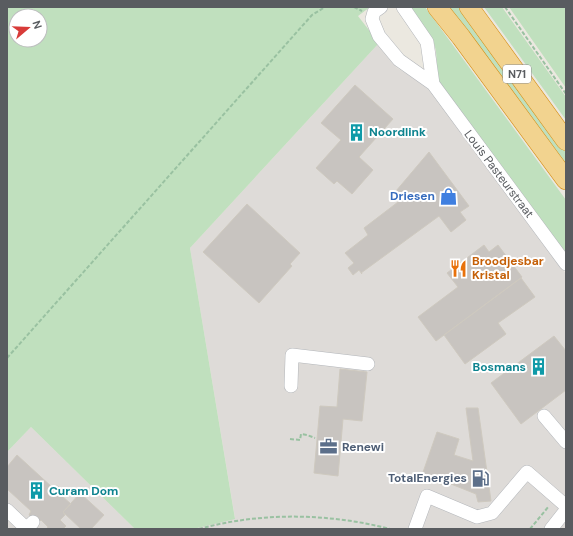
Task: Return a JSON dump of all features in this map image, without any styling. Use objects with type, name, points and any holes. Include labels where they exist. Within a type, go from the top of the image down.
[{"type":"highway","name":"N71","points":[[437,7],[461,37],[566,180]]},
{"type":"highway","name":"N71","points":[[469,7],[566,141]]},
{"type":"street","name":"Louis Pasteurstraat","points":[[381,7],[374,12],[372,19],[379,36],[399,60],[433,84],[566,264]]},
{"type":"street","name":"Louis Pasteurstraat","points":[[403,7],[427,42],[433,84]]},
{"type":"street","points":[[291,386],[292,355],[368,364]]},
{"type":"street","points":[[544,416],[566,442]]},
{"type":"street","points":[[415,529],[427,496],[477,517],[492,513],[527,472],[561,502]]},
{"type":"street","points":[[7,510],[27,529],[32,522]]},
{"type":"street","points":[[551,529],[566,510]]},
{"type":"path","points":[[7,358],[312,15],[325,7]]},
{"type":"path","points":[[505,7],[566,94]]},
{"type":"path","points":[[290,439],[300,440],[301,434],[315,438]]},
{"type":"path","points":[[530,529],[561,502]]},
{"type":"path","points":[[199,529],[260,518],[290,516],[350,520],[390,529]]},
{"type":"shaded area","points":[[379,43],[397,68],[424,84],[566,274],[566,529],[193,529],[235,518],[190,248]]},
{"type":"shaded area","points":[[31,427],[135,529],[7,529],[7,452]]},
{"type":"green space","points":[[7,7],[370,7],[358,16],[379,43],[190,248],[235,519],[193,529],[135,529],[31,427],[7,452]]},
{"type":"green space","points":[[408,7],[425,7],[566,200],[566,255],[438,83],[436,51],[433,40]]},
{"type":"green space","points":[[448,7],[461,7],[566,152],[566,170]]},
{"type":"green space","points":[[484,7],[502,7],[566,97],[566,120]]},
{"type":"green space","points":[[509,7],[566,7],[566,88]]},
{"type":"building","name":"Noordlink","points":[[355,85],[393,119],[359,157],[373,170],[352,194],[337,181],[334,184],[316,168],[341,140],[321,123]]},
{"type":"building","points":[[429,152],[469,206],[460,212],[466,220],[451,232],[439,216],[361,273],[359,270],[353,275],[348,268],[354,263],[345,253],[368,235],[364,228],[402,199],[396,191]]},
{"type":"building","points":[[247,204],[300,253],[290,264],[292,266],[259,303],[203,252]]},
{"type":"building","points":[[484,245],[489,252],[498,245],[522,277],[436,341],[418,317],[458,287],[447,273]]},
{"type":"building","points":[[521,278],[535,297],[498,323],[506,334],[465,364],[444,335]]},
{"type":"building","name":"Bosmans","points":[[554,336],[566,351],[566,390],[521,424],[491,383]]},
{"type":"building","name":"Renewi","points":[[340,369],[367,372],[362,421],[343,419],[338,476],[314,473],[320,406],[337,407]]},
{"type":"building","points":[[466,408],[478,408],[491,501],[478,502],[476,494],[446,482],[444,485],[421,478],[437,432],[459,439],[454,455],[473,461]]},
{"type":"building","name":"Curam Dom","points":[[17,455],[53,488],[56,485],[65,492],[62,496],[71,504],[63,512],[65,515],[60,520],[66,526],[63,529],[46,529],[48,527],[41,520],[38,523],[29,515],[31,511],[7,489],[7,467]]},
{"type":"building","points":[[80,493],[104,515],[91,529],[81,529],[63,512]]},
{"type":"place","name":"Noordlink","points":[[356,132]]},
{"type":"place","name":"Driesen","points":[[448,196]]},
{"type":"place","name":"Broodjesbar Kristal","points":[[459,268]]},
{"type":"place","name":"Bosmans","points":[[539,367]]},
{"type":"place","name":"Renewi","points":[[329,447]]},
{"type":"place","name":"TotalEnergies","points":[[480,478]]},
{"type":"place","name":"Curam Dom","points":[[36,491]]}]
